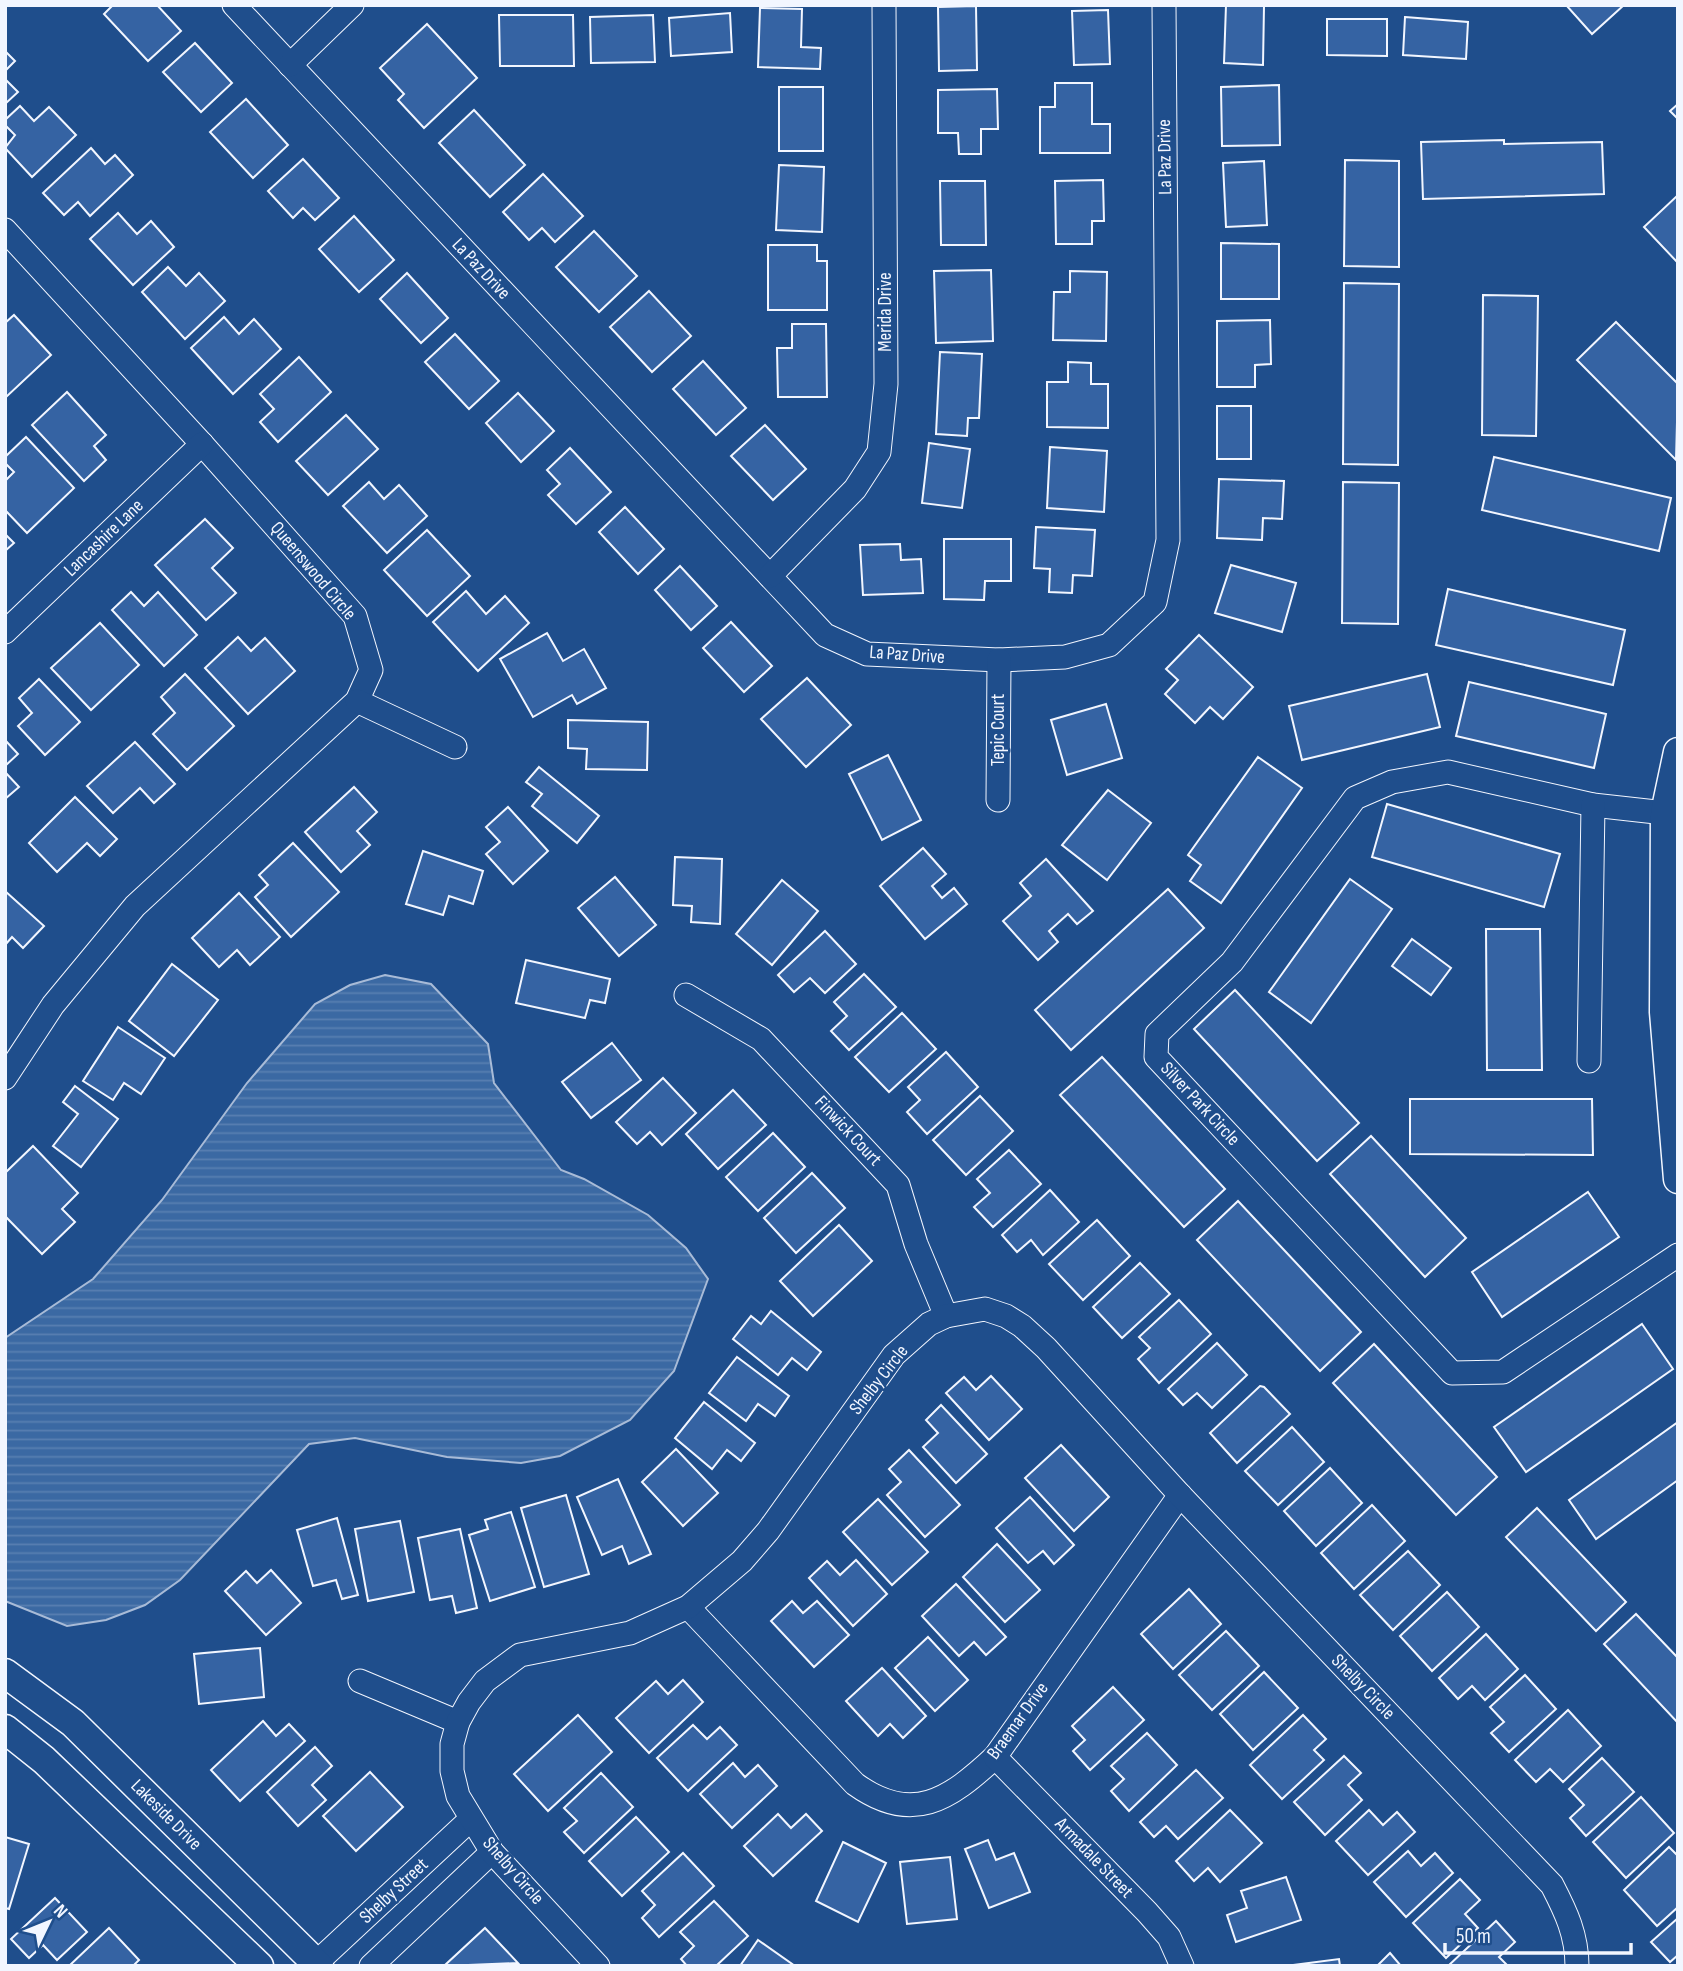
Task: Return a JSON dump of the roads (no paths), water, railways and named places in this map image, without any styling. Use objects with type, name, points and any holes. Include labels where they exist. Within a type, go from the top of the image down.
[{"type":"street","name":"La Paz Drive","points":[[234,5],[825,635],[867,654],[999,660],[1065,657],[1109,645],[1155,602],[1168,540],[1164,5]]},
{"type":"street","points":[[290,65],[352,5]]},
{"type":"street","name":"Merida Drive","points":[[770,576],[855,489],[879,452],[886,384],[884,5]]},
{"type":"street","name":"Queenswood Circle","points":[[5,1078],[53,1005],[135,906],[357,701],[371,670],[355,616],[202,444],[8,240]]},
{"type":"street","name":"Lancashire Lane","points":[[5,632],[202,444]]},
{"type":"street","name":"Tepic Court","points":[[998,800],[999,660]]},
{"type":"street","points":[[357,701],[455,747]]},
{"type":"street","points":[[1678,751],[1665,813],[1664,1012],[1678,1179]]},
{"type":"street","name":"Silver Park Circle","points":[[1665,813],[1593,805],[1448,772],[1392,782],[1355,798],[1232,962],[1157,1034],[1156,1057],[1452,1373],[1503,1372],[1678,1255]]},
{"type":"street","points":[[1589,1061],[1593,805]]},
{"type":"street","name":"Finwick Court","points":[[686,995],[761,1040],[898,1185],[916,1244],[946,1316]]},
{"type":"street","name":"Shelby Circle","points":[[598,1966],[492,1852],[457,1796],[452,1772],[452,1744],[458,1723],[485,1681],[520,1655],[630,1633],[688,1607],[742,1561],[768,1531],[894,1355],[929,1324],[946,1316],[985,1309],[1006,1316],[1022,1326],[1552,1885],[1569,1918],[1577,1948],[1577,1966]]},
{"type":"street","name":"Braemar Drive","points":[[688,1607],[855,1784],[875,1798],[900,1806],[924,1804],[943,1798],[967,1783],[995,1757],[1180,1495]]},
{"type":"street","name":"Lakeside Drive","points":[[5,1672],[73,1723],[316,1965]]},
{"type":"street","points":[[360,1681],[458,1723]]},
{"type":"street","points":[[5,1729],[44,1760],[259,1966]]},
{"type":"street","name":"Armadale Street","points":[[995,1757],[1147,1912],[1169,1937],[1182,1966]]},
{"type":"street","name":"Shelby Street","points":[[316,1965],[471,1819]]},
{"type":"street","name":"Shelby Street","points":[[371,1966],[492,1852]]},
{"type":"water","points":[[385,975],[431,984],[488,1044],[494,1083],[561,1170],[584,1179],[648,1215],[686,1248],[708,1279],[674,1371],[630,1420],[560,1456],[521,1463],[447,1457],[355,1438],[309,1444],[180,1580],[145,1605],[106,1620],[67,1626],[5,1601],[5,1338],[93,1279],[162,1200],[247,1083],[315,1004],[350,985]]}]
